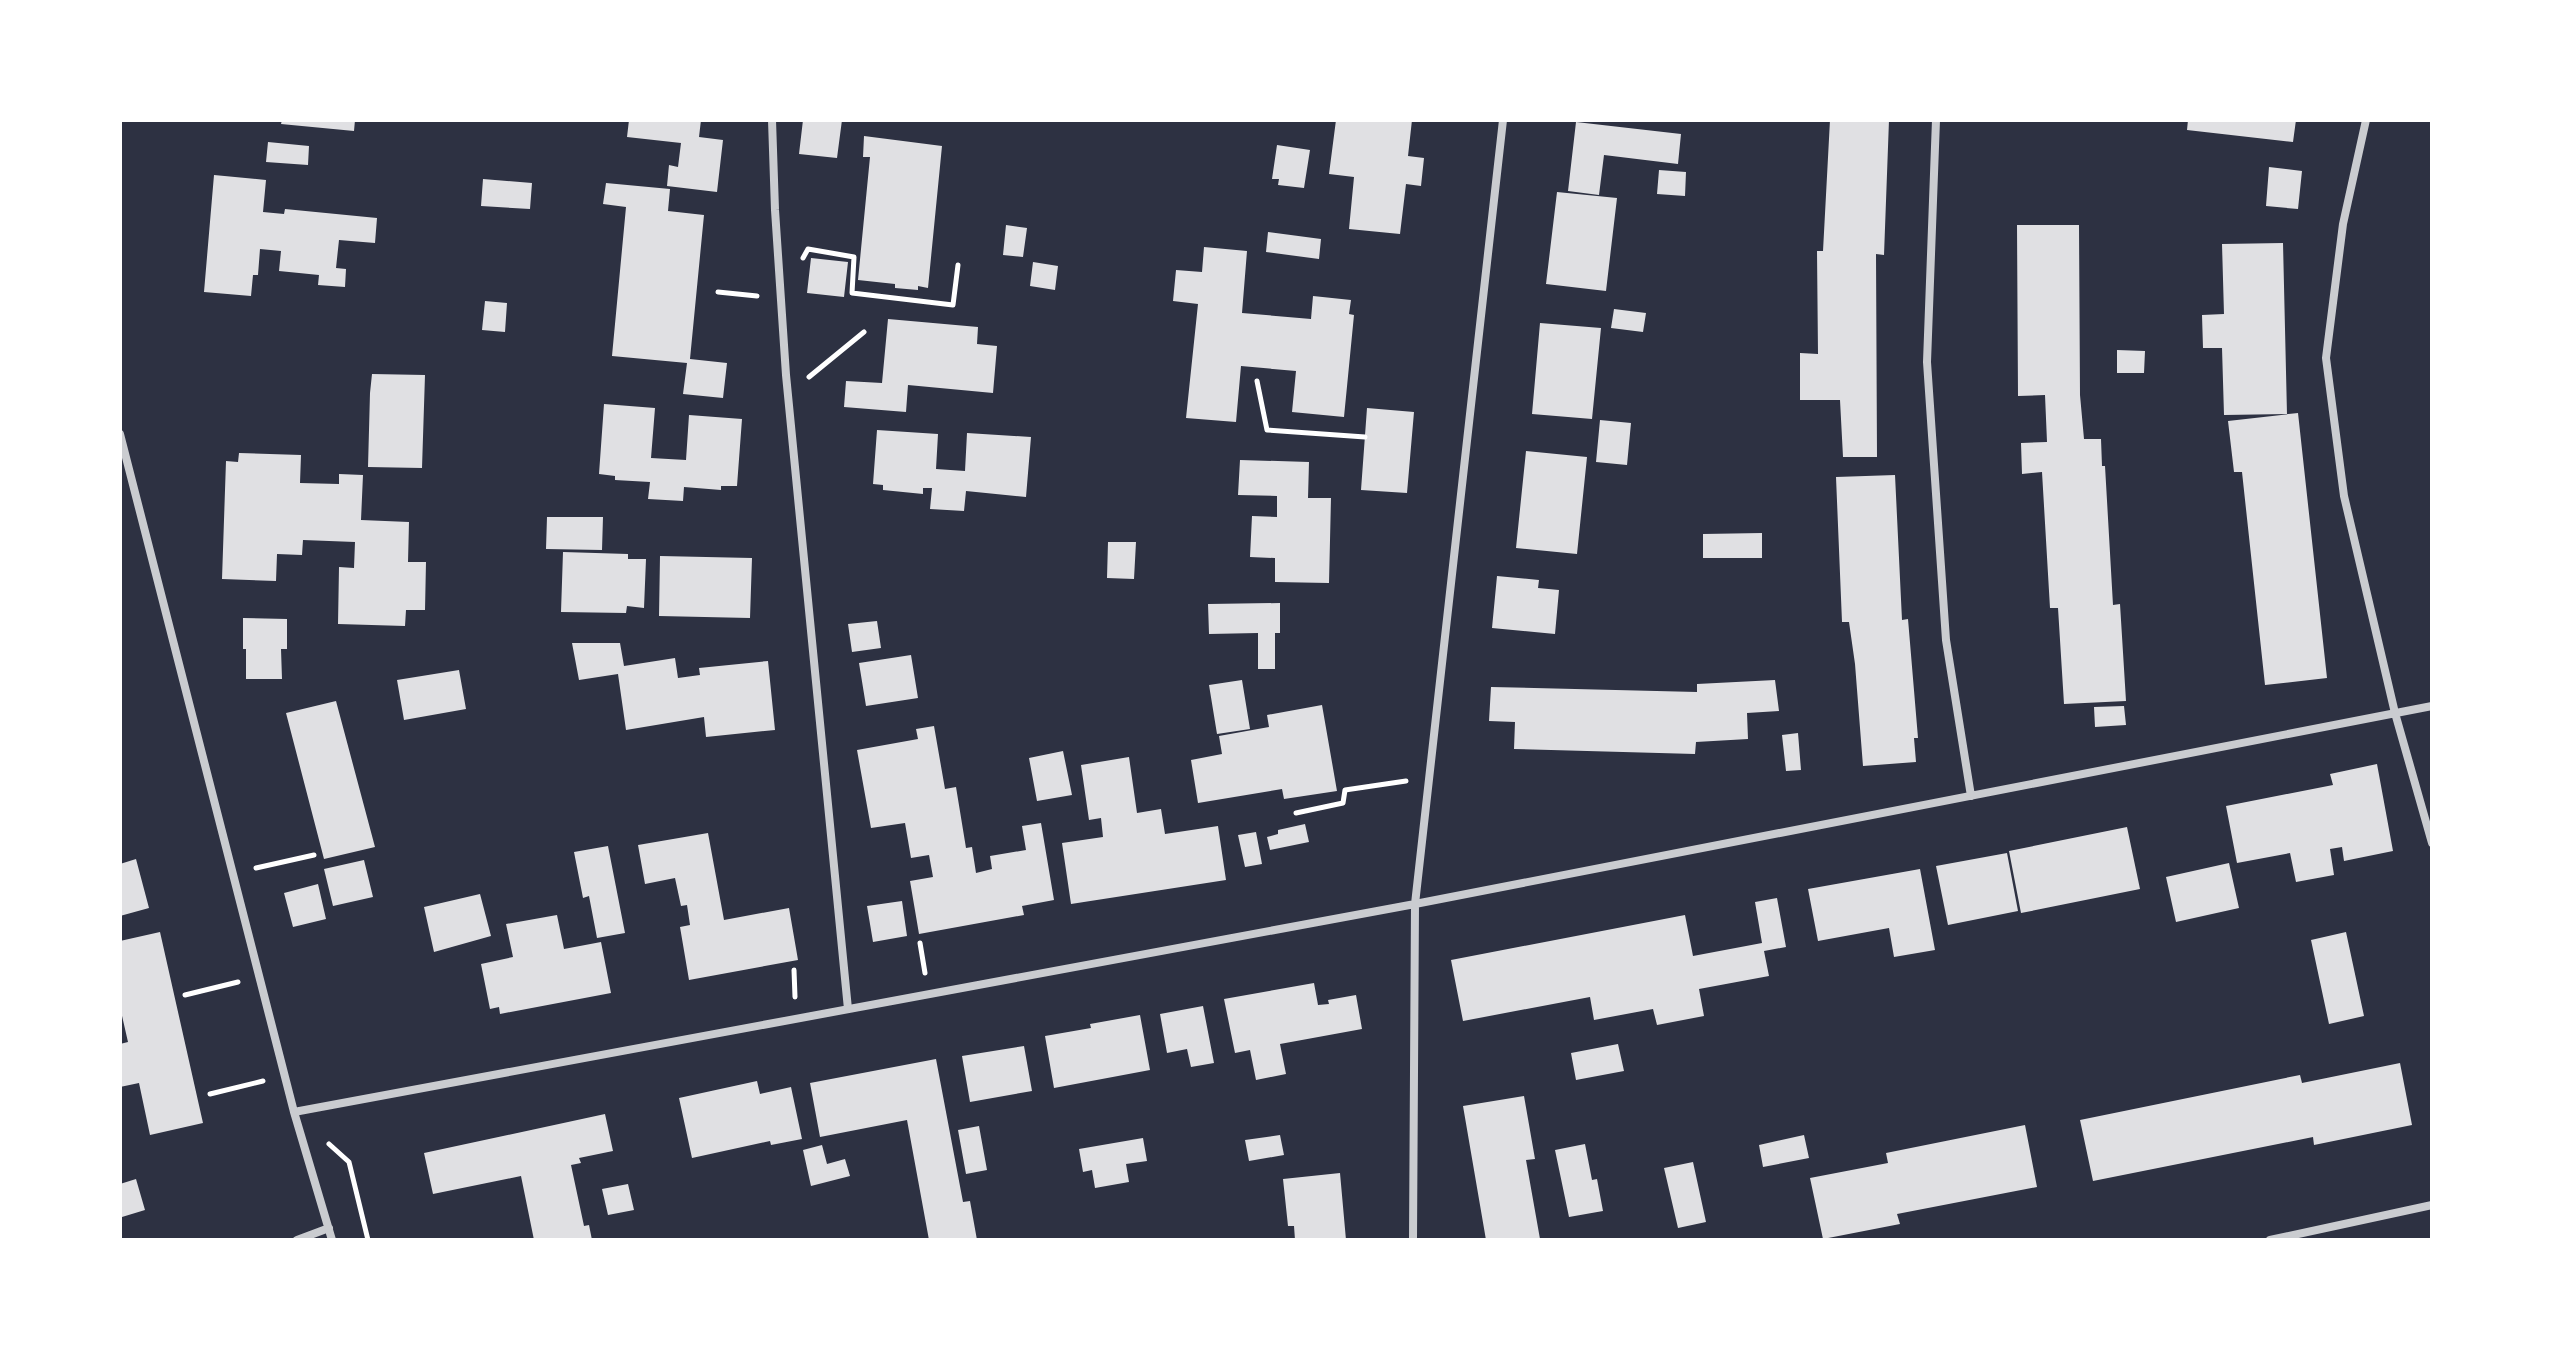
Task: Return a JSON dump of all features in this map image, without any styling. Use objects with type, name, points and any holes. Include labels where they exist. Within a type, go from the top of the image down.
[{"type":"street","points":[[772,120],[786,375],[848,1009]]},
{"type":"street","points":[[1413,1240],[1415,904],[1503,120]]},
{"type":"street","points":[[1936,120],[1927,362],[1946,640],[1971,796]]},
{"type":"street","points":[[2366,120],[2343,224],[2326,358],[2344,496],[2395,713],[2432,843]]},
{"type":"street","points":[[120,434],[284,1077],[332,1240]]},
{"type":"street","points":[[294,1112],[1415,904],[2432,706]]},
{"type":"street","points":[[2270,1240],[2432,1205]]},
{"type":"street","points":[[297,1240],[329,1228]]},
{"type":"path","points":[[778,262],[801,263],[808,249],[854,257],[852,293],[953,305],[958,265]]},
{"type":"path","points":[[718,292],[781,299]]},
{"type":"path","points":[[786,375],[812,377],[864,332]]},
{"type":"path","points":[[1257,381],[1267,430],[1365,437]]},
{"type":"path","points":[[1296,813],[1343,803],[1345,790],[1429,778]]},
{"type":"path","points":[[233,873],[314,855]]},
{"type":"path","points":[[185,995],[259,977]]},
{"type":"path","points":[[210,1094],[284,1077]]},
{"type":"path","points":[[327,1142],[349,1162],[368,1240]]},
{"type":"building","points":[[282,120],[355,120],[354,131],[281,124]]},
{"type":"building","points":[[629,120],[701,120],[699,137],[723,140],[717,192],[667,186],[669,165],[678,167],[681,143],[627,137]]},
{"type":"building","points":[[803,120],[842,120],[837,158],[799,154]]},
{"type":"building","points":[[1336,120],[1412,120],[1408,156],[1424,158],[1421,186],[1406,184],[1400,234],[1349,229],[1354,177],[1329,174]]},
{"type":"building","points":[[1830,120],[1889,120],[1884,255],[1876,254],[1877,457],[1843,457],[1840,400],[1800,400],[1800,353],[1818,354],[1817,251],[1823,251]]},
{"type":"building","points":[[2188,120],[2296,120],[2293,142],[2187,130]]},
{"type":"building","points":[[1576,122],[1681,134],[1678,164],[1604,155],[1599,195],[1568,191]]},
{"type":"building","points":[[864,136],[942,146],[928,288],[895,288],[895,284],[858,280],[870,157],[863,157]]},
{"type":"building","points":[[268,142],[309,146],[308,165],[266,162]]},
{"type":"building","points":[[1277,145],[1310,150],[1304,188],[1278,185],[1279,179],[1272,179]]},
{"type":"building","points":[[2269,167],[2302,171],[2298,209],[2266,206]]},
{"type":"building","points":[[1659,170],[1686,172],[1685,196],[1657,194]]},
{"type":"building","points":[[214,175],[266,180],[263,212],[284,214],[285,209],[377,218],[375,243],[339,240],[336,268],[346,269],[345,287],[318,285],[319,275],[279,271],[281,251],[260,249],[258,275],[253,275],[251,296],[204,292]]},
{"type":"building","points":[[483,179],[532,183],[530,209],[481,206]]},
{"type":"building","points":[[606,183],[670,189],[668,211],[704,215],[690,359],[727,363],[723,398],[683,394],[687,363],[612,356],[626,207],[603,204]]},
{"type":"building","points":[[1557,192],[1617,198],[1606,291],[1546,284]]},
{"type":"building","points":[[1006,225],[1027,228],[1023,257],[1003,255]]},
{"type":"building","points":[[2017,225],[2079,225],[2080,395],[2084,439],[2101,439],[2113,605],[2120,604],[2126,701],[2064,704],[2058,608],[2050,608],[2042,472],[2022,474],[2021,443],[2047,442],[2045,395],[2018,396]]},
{"type":"building","points":[[1268,232],[1321,239],[1319,259],[1266,252]]},
{"type":"building","points":[[2283,243],[2287,414],[2224,415],[2222,348],[2203,348],[2202,315],[2224,314],[2222,244]]},
{"type":"building","points":[[1204,247],[1247,251],[1242,313],[1311,319],[1313,296],[1351,300],[1349,314],[1354,315],[1344,417],[1292,412],[1296,371],[1241,366],[1236,422],[1186,418],[1198,304],[1173,301],[1176,270],[1202,272]]},
{"type":"building","points":[[811,258],[848,262],[844,297],[807,293]]},
{"type":"building","points":[[1033,262],[1058,266],[1055,290],[1030,286]]},
{"type":"building","points":[[485,301],[507,303],[505,332],[482,330]]},
{"type":"building","points":[[1614,309],[1646,313],[1643,332],[1611,328]]},
{"type":"building","points":[[888,319],[978,327],[977,344],[997,346],[993,393],[908,385],[906,412],[844,407],[846,381],[882,383]]},
{"type":"building","points":[[1540,323],[1601,328],[1592,419],[1532,414]]},
{"type":"building","points":[[2117,350],[2145,351],[2144,373],[2117,373]]},
{"type":"building","points":[[372,374],[425,375],[422,468],[368,467]]},
{"type":"building","points":[[604,404],[655,408],[651,458],[686,460],[689,415],[742,419],[737,486],[721,486],[721,490],[684,487],[683,501],[648,499],[650,482],[615,480],[615,476],[599,474]]},
{"type":"building","points":[[1367,408],[1414,412],[1407,493],[1361,490]]},
{"type":"building","points":[[2298,413],[2327,678],[2265,685],[2242,472],[2234,472],[2228,421]]},
{"type":"building","points":[[1600,420],[1631,423],[1627,465],[1596,462]]},
{"type":"building","points":[[877,430],[938,434],[936,469],[965,471],[967,433],[1031,437],[1026,497],[966,491],[964,511],[930,509],[932,488],[923,488],[923,494],[883,490],[883,485],[873,484]]},
{"type":"building","points":[[1526,451],[1587,457],[1577,554],[1516,548]]},
{"type":"building","points":[[239,453],[301,455],[300,483],[339,484],[339,474],[363,475],[361,520],[409,522],[408,562],[426,562],[425,610],[406,610],[405,626],[338,624],[339,567],[354,568],[355,542],[303,540],[302,555],[277,554],[276,581],[222,579],[226,461],[238,462]]},
{"type":"building","points":[[1240,460],[1309,462],[1308,498],[1331,498],[1329,583],[1275,582],[1275,558],[1250,557],[1252,516],[1277,517],[1277,496],[1238,495]]},
{"type":"building","points":[[1895,475],[1902,620],[1908,619],[1918,738],[1914,738],[1916,762],[1863,766],[1849,622],[1842,622],[1836,477]]},
{"type":"building","points":[[547,517],[603,517],[602,550],[546,549]]},
{"type":"building","points":[[1762,533],[1762,558],[1703,558],[1703,534]]},
{"type":"building","points":[[1108,542],[1136,542],[1134,579],[1107,578]]},
{"type":"building","points":[[563,552],[628,554],[628,559],[646,559],[644,608],[627,606],[626,613],[561,612]]},
{"type":"building","points":[[660,556],[752,558],[750,618],[659,616]]},
{"type":"building","points":[[1497,576],[1539,580],[1538,588],[1559,590],[1555,634],[1492,628]]},
{"type":"building","points":[[1280,603],[1280,633],[1275,633],[1275,669],[1258,669],[1258,633],[1209,634],[1208,604]]},
{"type":"building","points":[[243,618],[287,619],[287,649],[281,649],[282,679],[246,679]]},
{"type":"building","points":[[877,621],[881,648],[852,652],[848,624]]},
{"type":"building","points":[[572,643],[620,643],[624,666],[675,658],[678,678],[700,675],[699,668],[768,661],[775,730],[706,737],[704,717],[626,730],[618,674],[579,680]]},
{"type":"building","points":[[911,655],[918,698],[866,706],[859,663]]},
{"type":"building","points":[[459,670],[466,709],[404,720],[397,680]]},
{"type":"building","points":[[1242,680],[1250,729],[1217,734],[1209,685]]},
{"type":"building","points":[[1775,680],[1779,711],[1747,713],[1748,739],[1696,742],[1695,754],[1514,749],[1515,722],[1489,721],[1491,687],[1697,692],[1697,684]]},
{"type":"building","points":[[336,701],[375,847],[324,859],[286,713]]},
{"type":"building","points":[[1322,705],[1337,791],[1284,799],[1282,789],[1198,803],[1191,760],[1222,754],[1219,736],[1269,727],[1267,715]]},
{"type":"building","points":[[2124,706],[2126,725],[2095,727],[2094,707]]},
{"type":"building","points":[[934,726],[945,789],[956,787],[966,848],[972,847],[976,873],[992,869],[990,856],[1026,850],[1022,826],[1041,823],[1054,900],[1022,906],[1024,915],[919,934],[910,881],[933,877],[929,855],[911,858],[905,823],[871,828],[857,750],[918,739],[916,729]]},
{"type":"building","points":[[1798,733],[1801,770],[1786,771],[1782,735]]},
{"type":"building","points":[[1063,751],[1072,795],[1037,801],[1029,758]]},
{"type":"building","points":[[1129,757],[1137,813],[1161,809],[1165,834],[1218,826],[1226,880],[1071,904],[1062,843],[1103,837],[1101,818],[1089,820],[1081,765]]},
{"type":"building","points":[[2377,764],[2393,851],[2344,861],[2342,847],[2330,849],[2334,875],[2296,882],[2290,853],[2237,863],[2226,806],[2333,785],[2330,774]]},
{"type":"building","points":[[1305,824],[1309,842],[1270,850],[1267,837],[1278,834],[1278,830]]},
{"type":"building","points":[[2127,827],[2140,889],[2021,913],[2009,851]]},
{"type":"building","points":[[1256,832],[1262,864],[1245,867],[1238,835]]},
{"type":"building","points":[[708,833],[724,920],[789,908],[798,960],[689,980],[680,927],[690,925],[687,905],[681,906],[675,878],[645,884],[638,845]]},
{"type":"building","points":[[608,846],[625,933],[597,938],[589,896],[583,898],[574,852]]},
{"type":"building","points":[[2007,853],[2018,911],[1948,925],[1936,866]]},
{"type":"building","points":[[136,859],[149,908],[120,916],[120,864]]},
{"type":"building","points":[[364,860],[373,897],[333,906],[324,869]]},
{"type":"building","points":[[2229,863],[2239,908],[2176,922],[2166,877]]},
{"type":"building","points":[[1920,869],[1935,950],[1894,957],[1889,928],[1818,941],[1808,889]]},
{"type":"building","points":[[318,884],[326,919],[293,927],[284,893]]},
{"type":"building","points":[[480,894],[491,936],[434,952],[424,907]]},
{"type":"building","points":[[1777,898],[1786,947],[1764,951],[1769,976],[1699,989],[1704,1016],[1657,1025],[1653,1009],[1594,1020],[1590,997],[1463,1021],[1451,960],[1685,915],[1693,956],[1762,943],[1755,902]]},
{"type":"building","points":[[902,901],[907,936],[873,942],[867,906]]},
{"type":"building","points":[[557,915],[564,949],[601,942],[611,993],[500,1014],[499,1007],[490,1009],[481,964],[513,957],[506,924]]},
{"type":"building","points":[[160,932],[203,1123],[150,1135],[139,1083],[120,1087],[120,1044],[128,1042],[120,1007],[120,941]]},
{"type":"building","points":[[2346,932],[2364,1016],[2329,1024],[2311,940]]},
{"type":"building","points":[[1314,983],[1318,1005],[1356,995],[1362,1029],[1280,1044],[1286,1074],[1256,1080],[1250,1050],[1235,1053],[1224,999]]},
{"type":"building","points":[[1203,1006],[1214,1063],[1191,1067],[1187,1049],[1167,1053],[1160,1014]]},
{"type":"building","points":[[1140,1015],[1150,1070],[1054,1088],[1045,1036]]},
{"type":"building","points":[[1618,1044],[1624,1071],[1576,1080],[1571,1053]]},
{"type":"building","points":[[1024,1046],[1032,1091],[970,1102],[962,1056]]},
{"type":"building","points":[[936,1059],[963,1202],[970,1201],[977,1240],[929,1240],[907,1120],[820,1137],[810,1083]]},
{"type":"building","points":[[2400,1063],[2412,1125],[2314,1145],[2313,1137],[2093,1181],[2080,1120],[2300,1075],[2302,1083]]},
{"type":"building","points":[[757,1081],[760,1094],[791,1087],[802,1139],[771,1145],[770,1141],[692,1158],[679,1098]]},
{"type":"building","points":[[1524,1096],[1535,1159],[1526,1160],[1540,1239],[1486,1240],[1463,1106]]},
{"type":"building","points":[[605,1114],[613,1151],[579,1158],[581,1163],[571,1165],[584,1226],[589,1225],[592,1240],[534,1240],[521,1176],[433,1194],[424,1153]]},
{"type":"building","points":[[2025,1125],[2037,1187],[1897,1214],[1900,1224],[1823,1239],[1810,1178],[1888,1163],[1886,1153]]},
{"type":"building","points":[[979,1126],[987,1170],[966,1174],[958,1130]]},
{"type":"building","points":[[1280,1135],[1284,1155],[1249,1161],[1245,1140]]},
{"type":"building","points":[[1804,1135],[1809,1158],[1763,1167],[1759,1145]]},
{"type":"building","points":[[1143,1138],[1147,1161],[1126,1164],[1129,1182],[1095,1188],[1092,1170],[1083,1172],[1079,1149]]},
{"type":"building","points":[[1585,1144],[1592,1180],[1597,1179],[1603,1211],[1569,1217],[1555,1150]]},
{"type":"building","points":[[822,1145],[827,1164],[845,1159],[850,1176],[811,1186],[803,1150]]},
{"type":"building","points":[[1693,1162],[1706,1222],[1678,1228],[1664,1168]]},
{"type":"building","points":[[1340,1173],[1346,1240],[1295,1240],[1294,1226],[1288,1226],[1283,1179]]},
{"type":"building","points":[[136,1179],[145,1210],[122,1217],[120,1184]]},
{"type":"building","points":[[628,1184],[634,1210],[608,1215],[602,1189]]}]
